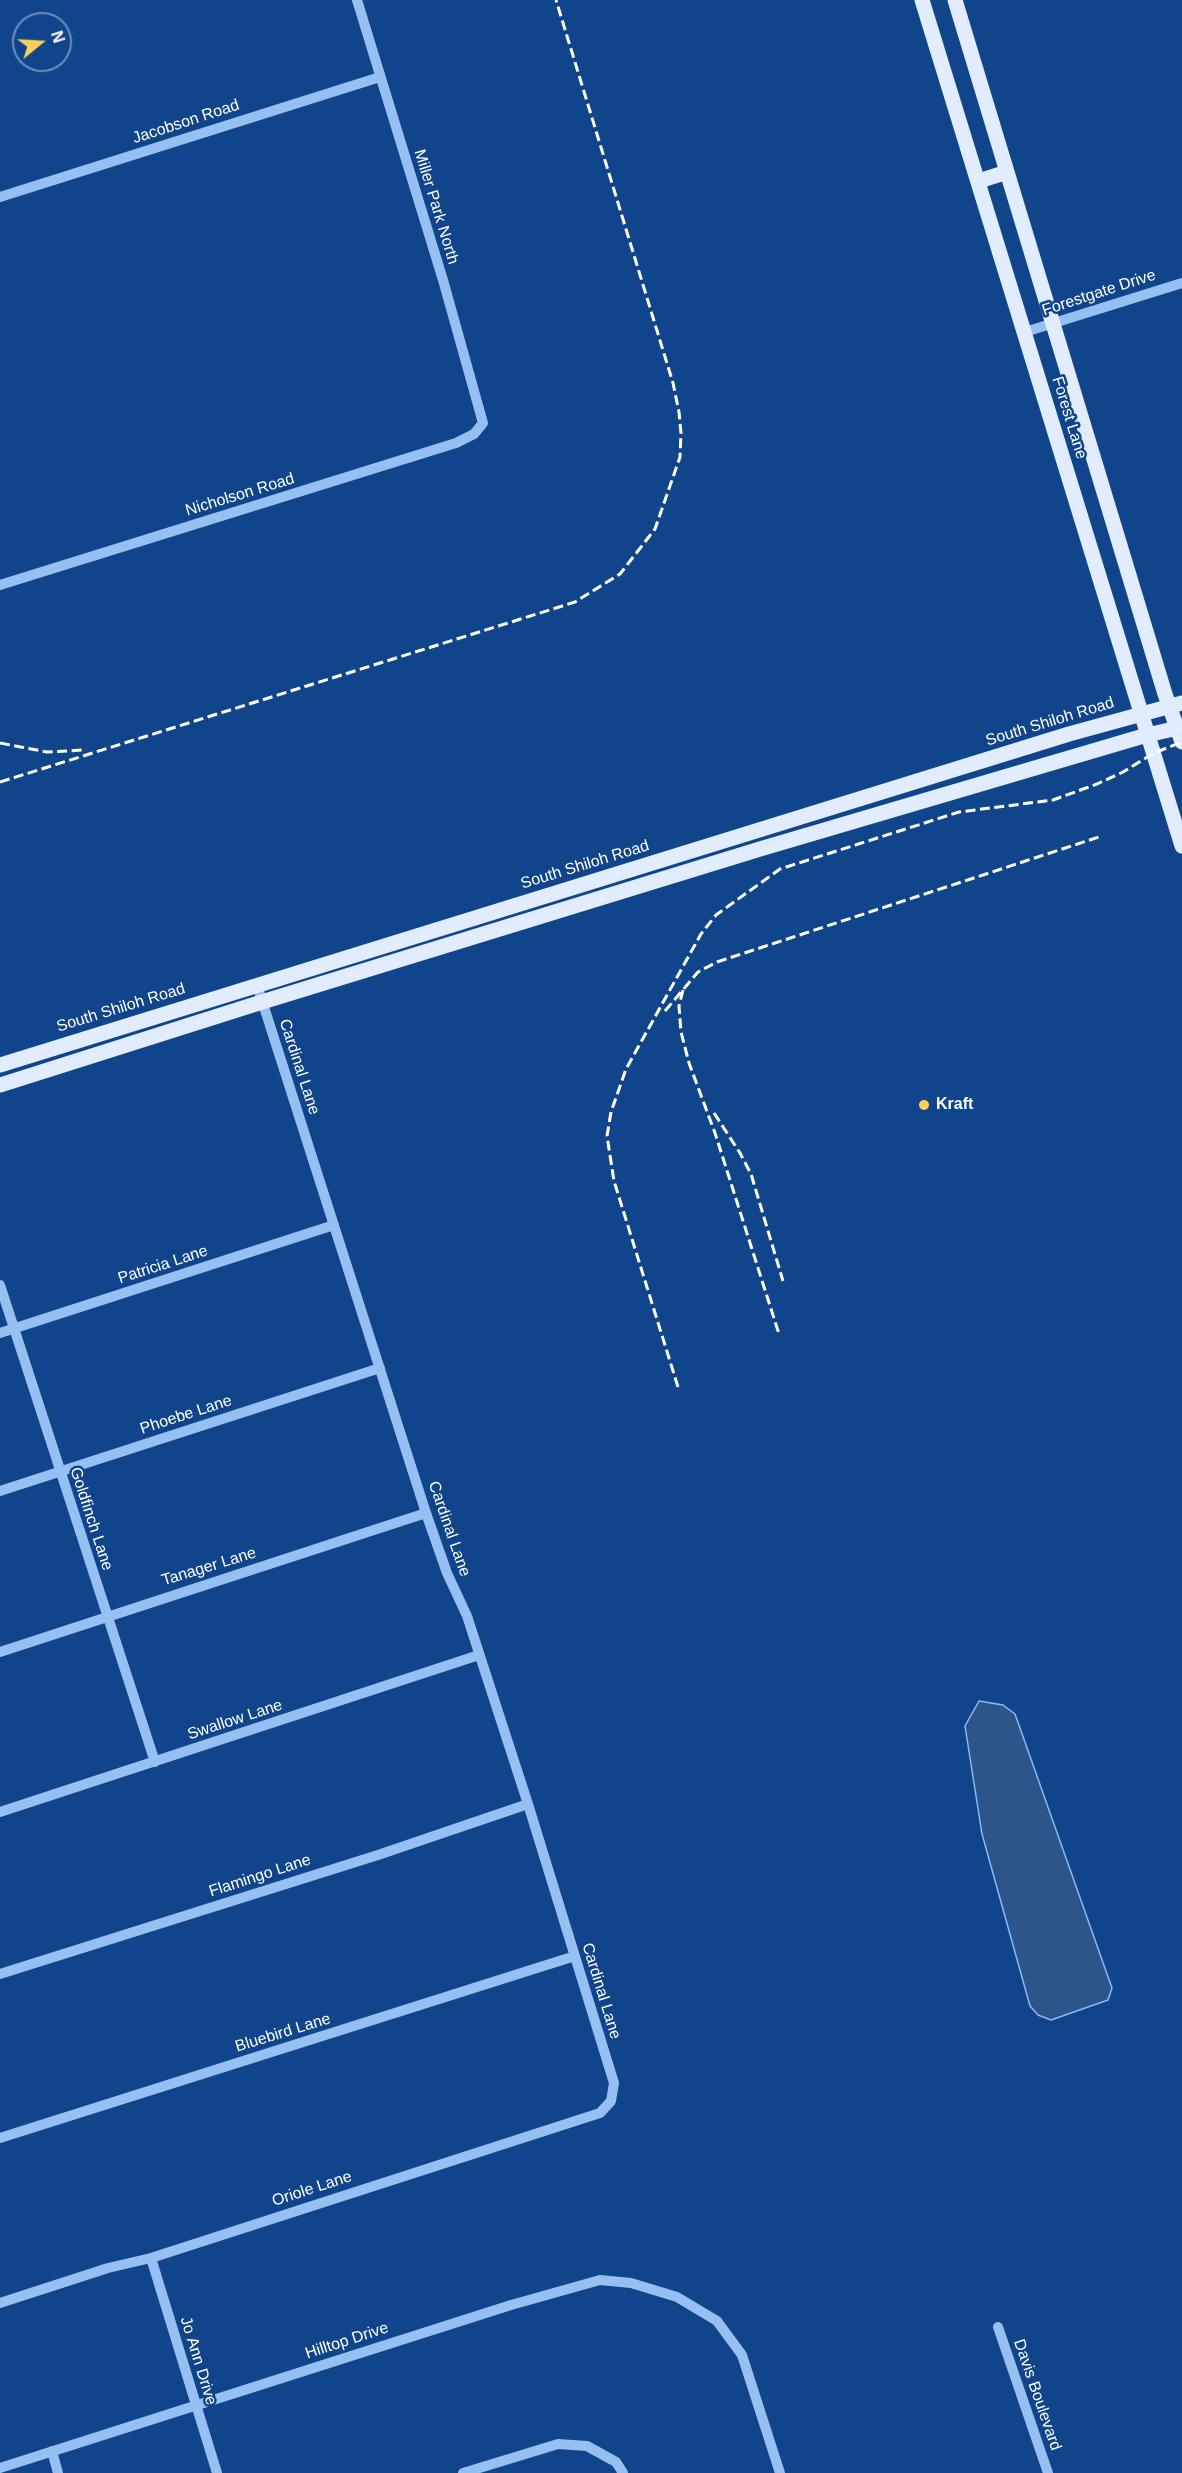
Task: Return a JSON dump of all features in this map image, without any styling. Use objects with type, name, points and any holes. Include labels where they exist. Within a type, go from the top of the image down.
[{"type":"main road","name":"Forest Lane","points":[[922,0],[1182,846]]},
{"type":"main road","name":"Forest Lane","points":[[955,0],[1053,323],[1176,705],[1180,732]]},
{"type":"main road","points":[[979,181],[1007,172]]},
{"type":"main road","name":"South Shiloh Road","points":[[0,1065],[1048,740],[1176,705]]},
{"type":"main road","points":[[0,1086],[262,1002],[760,849],[1147,735],[1180,732]]},
{"type":"street","name":"Miller Park North","points":[[357,0],[447,291],[483,423]]},
{"type":"street","name":"Jacobson Road","points":[[0,197],[380,77]]},
{"type":"street","name":"Forestgate Drive","points":[[1025,332],[1182,283]]},
{"type":"street","name":"Nicholson Road","points":[[0,585],[456,443],[474,434],[483,423]]},
{"type":"street","name":"Cardinal Lane","points":[[257,985],[426,1513],[447,1573],[466,1616],[528,1804],[614,2083]]},
{"type":"street","name":"Patricia Lane","points":[[0,1333],[334,1225]]},
{"type":"street","name":"Goldfinch Lane","points":[[0,1285],[155,1762]]},
{"type":"street","name":"Phoebe Lane","points":[[0,1491],[380,1368]]},
{"type":"street","name":"Tanager Lane","points":[[0,1652],[426,1513]]},
{"type":"street","name":"Swallow Lane","points":[[0,1812],[478,1655]]},
{"type":"street","name":"Flamingo Lane","points":[[0,1974],[378,1855],[528,1804]]},
{"type":"street","name":"Bluebird Lane","points":[[0,2138],[575,1956]]},
{"type":"street","name":"Oriole Lane","points":[[0,2303],[108,2268],[151,2258],[600,2113],[611,2101],[614,2083]]},
{"type":"street","name":"Jo Ann Drive","points":[[151,2258],[218,2473]]},
{"type":"street","name":"Hilltop Drive","points":[[0,2468],[500,2309],[600,2280],[631,2283],[676,2297],[717,2321],[742,2355],[780,2473]]},
{"type":"street","name":"Davis Boulevard","points":[[998,2327],[1048,2473]]},
{"type":"street","points":[[463,2473],[558,2444],[587,2446],[616,2462],[623,2473]]},
{"type":"street","points":[[52,2451],[58,2473]]},
{"type":"water","points":[[979,1701],[1003,1705],[1015,1714],[1112,1988],[1108,2000],[1051,2020],[1038,2015],[1030,2006],[982,1834],[965,1726]]},
{"type":"railway","points":[[0,782],[575,602],[620,574],[655,529],[680,457],[679,412],[673,383],[556,0]]},
{"type":"railway","points":[[678,1387],[614,1181],[607,1136],[611,1112],[626,1069],[701,934],[716,915],[780,869],[959,812],[1053,800],[1097,784],[1123,772],[1154,753],[1182,742]]},
{"type":"railway","points":[[0,743],[47,752],[83,750]]},
{"type":"railway","points":[[665,1011],[698,972],[717,962],[1102,836]]},
{"type":"railway","points":[[683,990],[679,1006],[681,1032],[689,1063],[715,1133],[779,1334]]},
{"type":"railway","points":[[714,1113],[751,1174],[783,1281]]},
{"type":"place","name":"Kraft","points":[[924,1105]]}]
